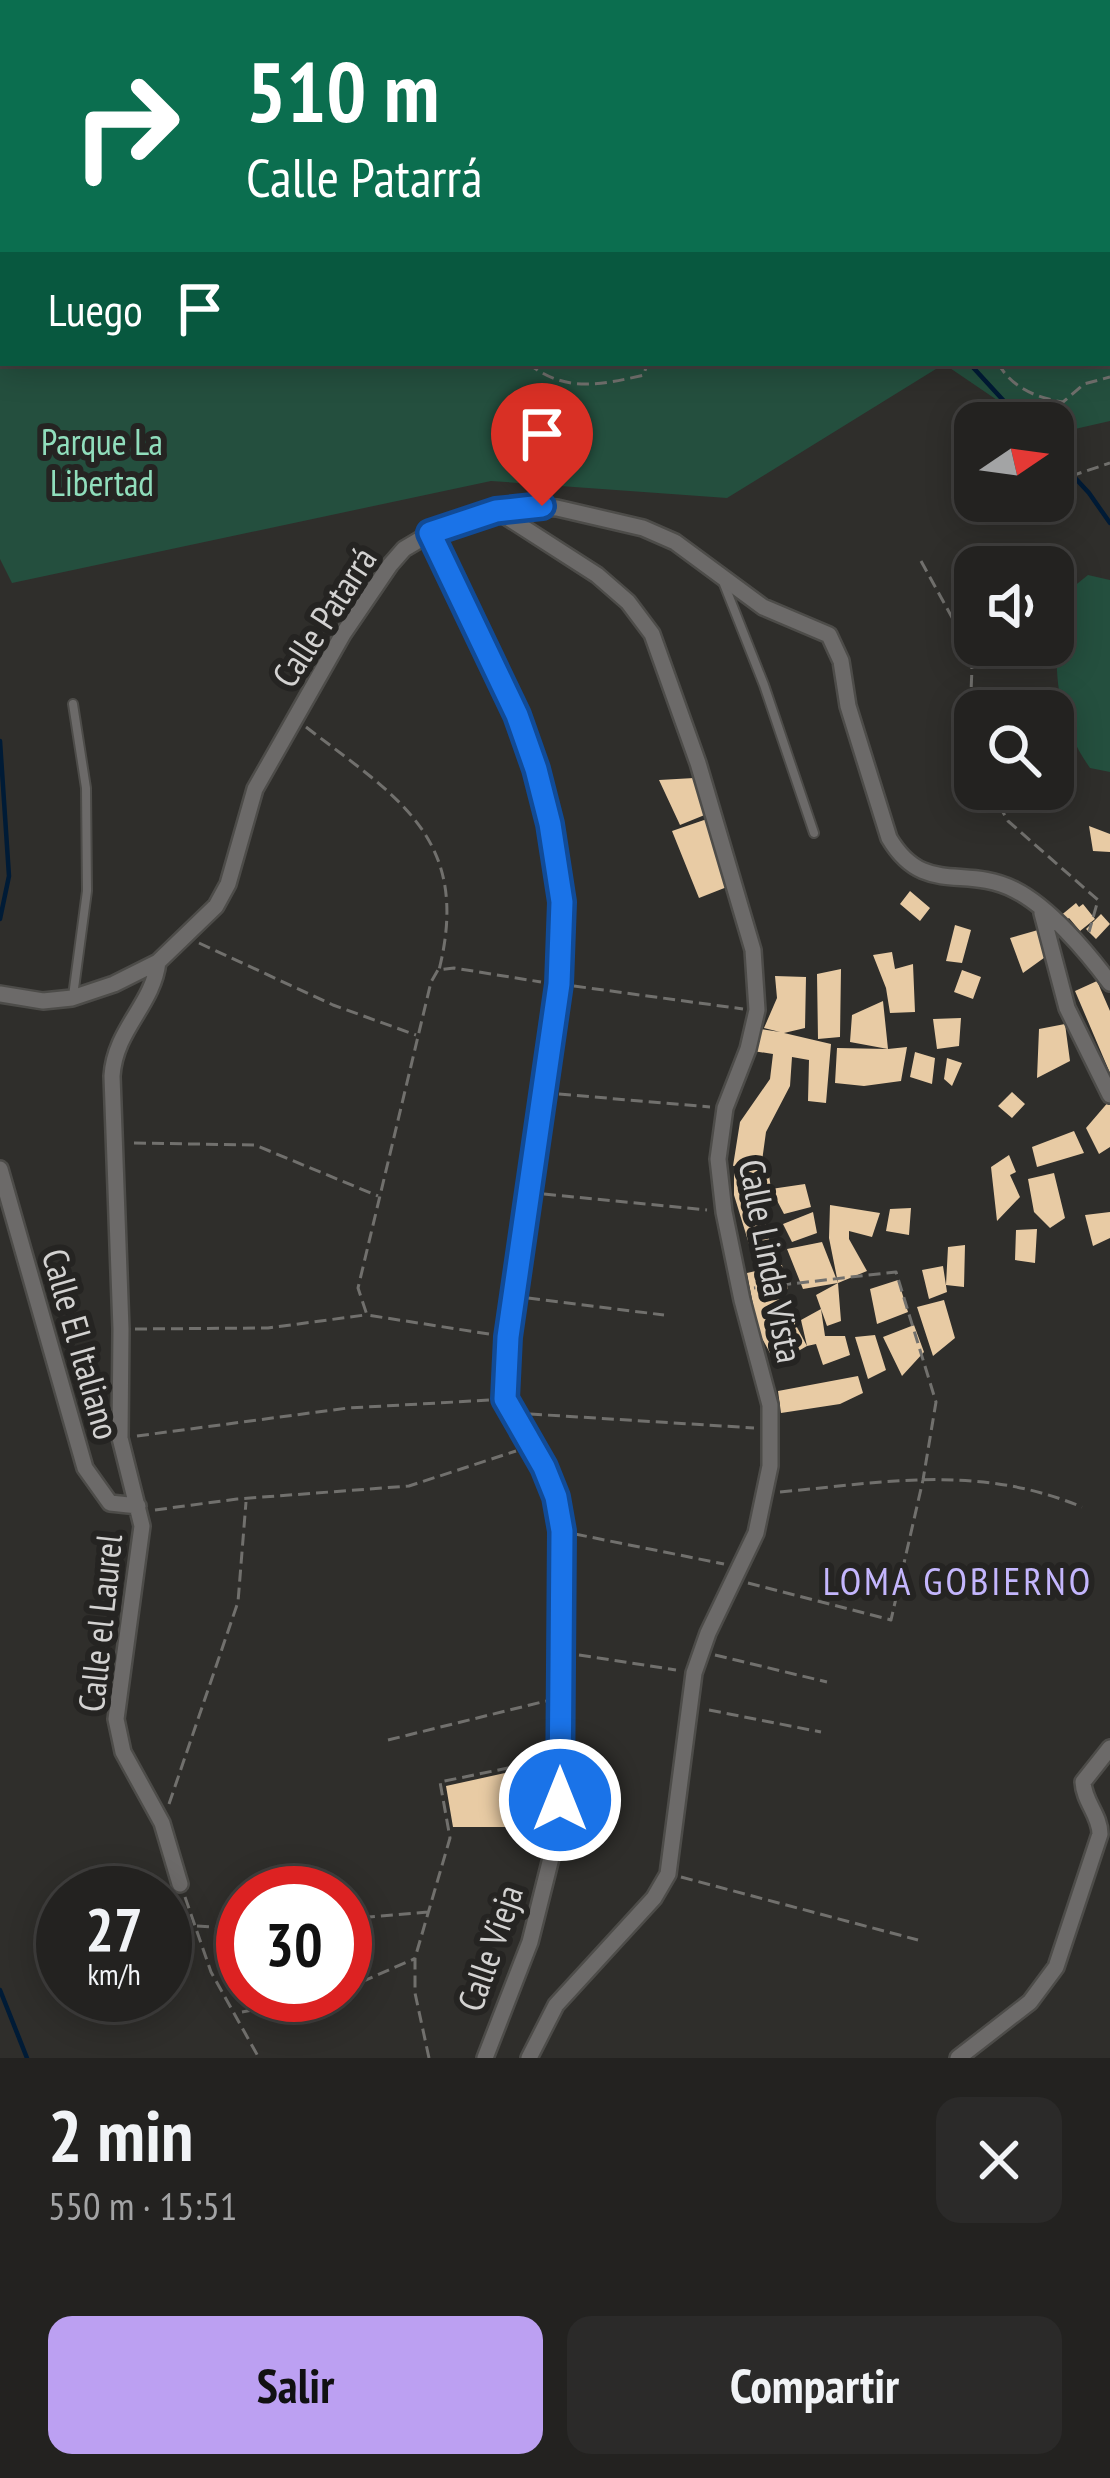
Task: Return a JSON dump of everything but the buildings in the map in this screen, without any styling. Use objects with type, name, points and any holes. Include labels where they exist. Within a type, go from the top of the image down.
[{"type":"street","name":"Calle Patarrá","points":[[0,994],[43,1001],[72,998],[158,962],[186,937],[224,895],[255,789],[369,592],[404,550],[430,533],[496,511],[542,506],[643,528],[675,542],[763,607],[820,628],[836,646],[848,706],[889,838],[909,865],[937,877],[983,880],[1017,890],[1084,948],[1110,982]]},
{"type":"street","name":"Calle Linda Vista","points":[[496,511],[597,574],[628,602],[652,634],[691,742],[758,979],[748,1049],[724,1108],[718,1139],[724,1212],[773,1429],[756,1533],[694,1673],[668,1874],[654,1898],[556,2005],[530,2058]]},
{"type":"street","points":[[430,533],[517,715],[550,824],[562,902],[559,984],[508,1337],[508,1407]]},
{"type":"street","points":[[1041,910],[1067,1008],[1110,1095]]},
{"type":"street","name":"Calle el Laurel","points":[[158,962],[152,986],[113,1055],[122,1329],[120,1438],[142,1526],[116,1720],[123,1752],[163,1823],[176,1866]]},
{"type":"street","name":"Calle El Italiano","points":[[0,1168],[88,1474],[110,1503],[138,1509]]},
{"type":"street","name":"Calle Vieja","points":[[485,2058],[530,1942],[552,1856],[560,1800],[562,1531],[544,1467],[508,1407]]},
{"type":"street","points":[[958,2058],[1030,2002],[1056,1967],[1100,1834],[1100,1824],[1083,1795],[1083,1782],[1110,1748]]},
{"type":"lane","points":[[722,577],[814,833]]},
{"type":"lane","points":[[72,998],[87,891],[86,788],[73,704]]},
{"type":"path","points":[[532,366],[546,378],[591,387],[644,375],[646,366]]},
{"type":"path","points":[[1000,366],[1017,386],[1063,402],[1084,384],[1110,377]]},
{"type":"path","points":[[1074,473],[1110,463]]},
{"type":"path","points":[[921,561],[959,632],[972,668],[971,690]]},
{"type":"path","points":[[295,719],[402,801],[425,830],[443,871],[447,906],[438,970],[431,982],[358,1288],[367,1315]]},
{"type":"path","points":[[1002,810],[1098,900],[1084,948]]},
{"type":"path","points":[[186,937],[333,1005],[418,1036]]},
{"type":"path","points":[[438,970],[454,968],[757,1010]]},
{"type":"path","points":[[545,1093],[724,1108]]},
{"type":"path","points":[[116,1143],[255,1145],[380,1196]]},
{"type":"path","points":[[530,1192],[724,1212]]},
{"type":"path","points":[[562,1531],[736,1573],[890,1620],[936,1402],[896,1272],[740,1290]]},
{"type":"path","points":[[514,1296],[664,1315]]},
{"type":"path","points":[[122,1329],[268,1328],[367,1315],[508,1337]]},
{"type":"path","points":[[120,1438],[348,1408],[508,1407],[773,1429]]},
{"type":"path","points":[[138,1509],[409,1486],[530,1446]]},
{"type":"path","points":[[766,1493],[989,1479],[1040,1489],[1082,1507]]},
{"type":"path","points":[[163,1823],[238,1602],[247,1498]]},
{"type":"path","points":[[560,1652],[694,1673]]},
{"type":"path","points":[[701,1652],[826,1682]]},
{"type":"path","points":[[388,1740],[560,1698]]},
{"type":"path","points":[[689,1706],[821,1732]]},
{"type":"path","points":[[429,2058],[415,1993],[415,1958],[451,1838],[440,1782],[560,1757]]},
{"type":"path","points":[[668,1874],[918,1940]]},
{"type":"path","points":[[372,1917],[430,1912]]},
{"type":"path","points":[[192,1916],[211,1972],[259,2058]]},
{"type":"path","points":[[196,1927],[216,1928]]},
{"type":"path","points":[[372,1977],[415,1958]]},
{"type":"green space","name":"Parque La Libertad","points":[[0,366],[941,366],[727,498],[491,481],[12,583],[0,559]]},
{"type":"green space","name":"Parque La Libertad","points":[[947,366],[1110,366],[1110,421],[1074,429],[1074,402],[1000,402]]},
{"type":"green space","points":[[1088,575],[1110,580],[1110,772],[1090,768],[1074,739],[1074,690],[1059,690],[1057,666],[1074,666],[1074,586]]},
{"type":"waterway","points":[[972,366],[1005,402]]},
{"type":"waterway","points":[[1074,477],[1110,523]]},
{"type":"waterway","points":[[0,741],[9,876],[0,919]]},
{"type":"waterway","points":[[0,1990],[27,2058]]},
{"type":"district","name":"LOMA GOBIERNO","points":[[958,1581]]},
{"type":"route","points":[[542,506],[496,511],[430,533],[517,715],[550,824],[562,902],[559,984],[508,1337],[505,1399],[544,1467],[562,1531],[560,1800]]}]
